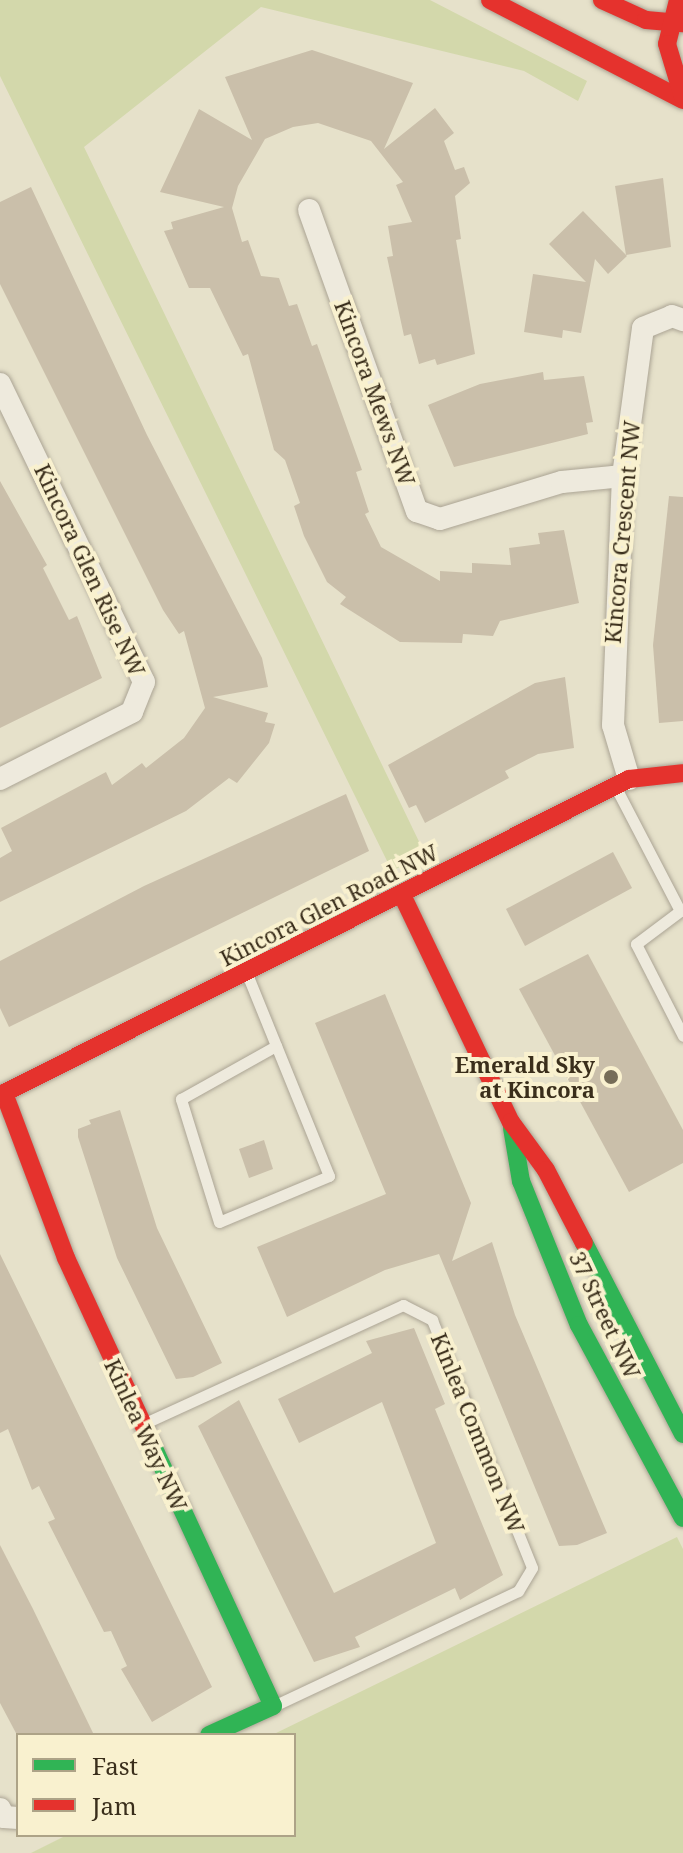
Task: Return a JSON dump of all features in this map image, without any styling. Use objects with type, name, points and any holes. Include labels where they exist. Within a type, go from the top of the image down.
[{"type":"street","points":[[490,0],[683,98]]},
{"type":"street","points":[[602,0],[629,15],[676,23]]},
{"type":"street","points":[[678,0],[671,72],[683,98]]},
{"type":"street","name":"Kincora Mews NW","points":[[309,210],[417,511],[440,519],[562,482],[623,476]]},
{"type":"street","name":"Kincora Crescent NW","points":[[622,782],[613,725],[623,476],[643,328],[672,316],[683,320]]},
{"type":"street","name":"Kincora Glen Rise NW","points":[[0,384],[144,682],[132,712],[0,779]]},
{"type":"street","name":"Kincora Glen Road NW","points":[[2,1094],[403,897],[622,782],[683,773]]},
{"type":"street","name":"37 Street NW","points":[[403,897],[511,1122],[546,1170],[683,1434]]},
{"type":"street","name":"Kinlea Way NW","points":[[2,1094],[66,1258],[140,1425],[273,1706]]},
{"type":"street","name":"37 Street NW","points":[[511,1122],[521,1181],[579,1325],[683,1518]]},
{"type":"street","points":[[213,1733],[273,1706]]},
{"type":"street","points":[[0,1809],[4,1817],[16,1818]]},
{"type":"lane","points":[[622,782],[681,911],[636,944],[683,1036]]},
{"type":"lane","points":[[247,974],[329,1176],[219,1222],[181,1099],[276,1046]]},
{"type":"lane","name":"Kinlea Common NW","points":[[140,1425],[403,1305],[432,1320],[532,1568],[518,1591],[273,1706]]},
{"type":"green space","points":[[0,0],[430,0],[587,81],[578,101],[524,71],[261,7],[84,147],[425,854],[392,871],[0,76]]},
{"type":"green space","points":[[677,1537],[683,1549],[683,1853],[31,1853],[63,1837],[296,1837],[296,1733],[276,1733]]},
{"type":"building","points":[[312,50],[413,83],[384,149],[435,108],[454,133],[444,141],[455,170],[464,167],[470,183],[455,196],[461,239],[456,240],[475,354],[437,365],[435,359],[419,364],[411,334],[404,336],[387,257],[393,256],[388,226],[412,222],[396,185],[403,182],[371,141],[318,123],[293,127],[265,139],[238,186],[232,208],[242,242],[248,240],[261,276],[279,278],[289,306],[297,304],[312,346],[317,344],[362,470],[356,472],[369,512],[365,514],[381,547],[440,581],[440,571],[472,573],[472,563],[511,565],[509,548],[540,544],[538,533],[564,530],[579,603],[500,621],[493,636],[463,634],[462,643],[400,642],[340,604],[346,597],[327,582],[304,536],[294,506],[300,503],[285,460],[274,450],[248,354],[243,356],[210,288],[189,288],[164,231],[173,229],[171,222],[224,207],[160,192],[199,109],[252,140],[225,77]]},
{"type":"building","points":[[663,178],[671,247],[626,255],[615,186]]},
{"type":"building","points":[[31,187],[147,435],[262,658],[268,687],[213,697],[268,713],[265,722],[275,724],[269,743],[237,783],[229,778],[186,811],[0,902],[0,858],[12,851],[1,828],[106,772],[112,785],[142,763],[146,768],[184,738],[205,708],[184,631],[179,634],[163,610],[0,284],[0,202]]},
{"type":"building","points":[[583,211],[627,256],[608,274],[595,259],[581,333],[563,330],[562,338],[524,332],[533,274],[586,282],[549,244]]},
{"type":"building","points":[[543,372],[544,380],[584,376],[593,422],[586,423],[588,434],[454,467],[428,405],[480,384]]},
{"type":"building","points":[[0,481],[47,565],[43,568],[69,620],[77,616],[102,678],[0,728]]},
{"type":"building","points":[[669,496],[683,497],[683,721],[659,723],[653,645]]},
{"type":"building","points":[[565,677],[574,748],[538,754],[505,771],[509,778],[425,823],[416,805],[409,808],[388,765],[535,683]]},
{"type":"building","points":[[346,794],[369,851],[9,1027],[0,1008],[0,961],[144,886]]},
{"type":"building","points":[[613,852],[632,888],[525,946],[506,909]]},
{"type":"building","name":"Emerald Sky at Kincora","points":[[588,954],[683,1130],[683,1163],[629,1192],[519,989]]},
{"type":"building","points":[[385,994],[471,1203],[452,1261],[492,1242],[515,1315],[607,1533],[577,1545],[559,1546],[439,1254],[385,1270],[287,1317],[257,1247],[386,1194],[315,1023]]},
{"type":"building","points":[[120,1110],[157,1228],[222,1363],[193,1377],[176,1379],[117,1258],[78,1137],[78,1129],[91,1124],[89,1120]]},
{"type":"building","points":[[264,1140],[273,1169],[249,1178],[239,1149]]},
{"type":"building","points":[[0,1254],[212,1687],[152,1722],[121,1669],[127,1666],[111,1631],[104,1632],[48,1522],[55,1519],[39,1486],[32,1490],[8,1429],[0,1433]]},
{"type":"building","points":[[414,1328],[445,1404],[435,1409],[503,1575],[460,1600],[455,1588],[355,1637],[360,1647],[314,1662],[198,1426],[239,1400],[334,1593],[436,1543],[382,1402],[299,1443],[278,1399],[372,1353],[366,1341]]},
{"type":"building","points":[[0,1545],[93,1733],[16,1733],[0,1703]]},
{"type":"traffic: fast","points":[[512,1128],[521,1181],[579,1325],[683,1518]]},
{"type":"traffic: fast","points":[[584,1243],[683,1434]]},
{"type":"traffic: fast","points":[[145,1429],[273,1706],[213,1733]]},
{"type":"traffic: jam","points":[[490,0],[683,100]]},
{"type":"traffic: jam","points":[[602,0],[646,20],[683,23]]},
{"type":"traffic: jam","points":[[678,0],[667,44],[683,97]]},
{"type":"traffic: jam","points":[[0,1095],[629,779],[683,773]]},
{"type":"traffic: jam","points":[[403,897],[511,1122],[546,1170],[584,1243]]},
{"type":"traffic: jam","points":[[4,1093],[66,1258],[145,1429]]},
{"type":"place","name":"Emerald Sky at Kincora","points":[[611,1077]]}]
